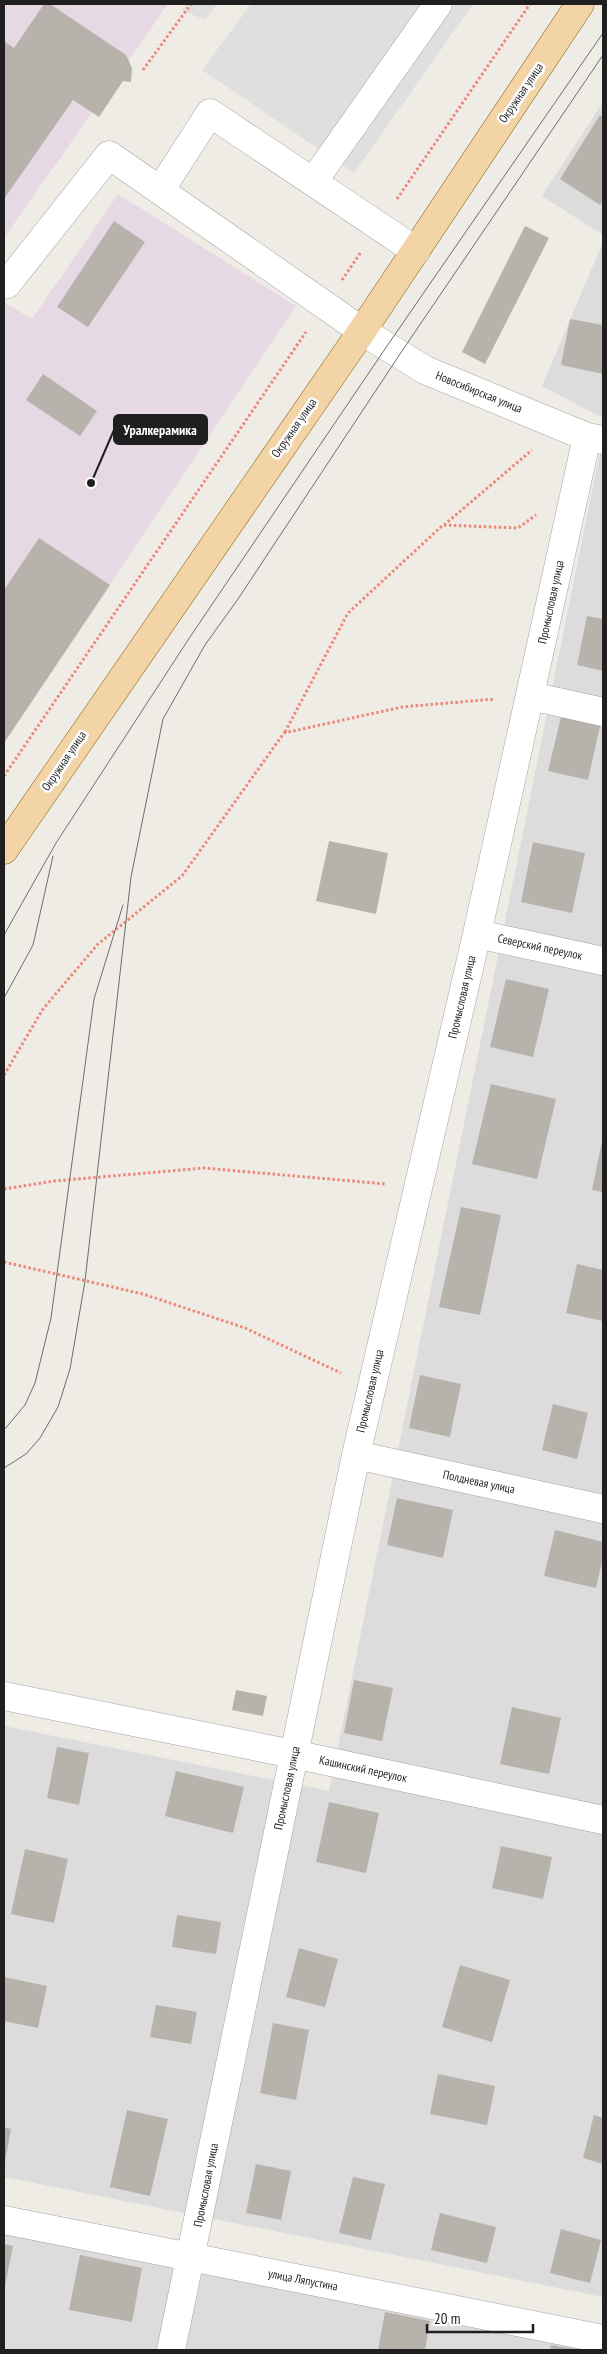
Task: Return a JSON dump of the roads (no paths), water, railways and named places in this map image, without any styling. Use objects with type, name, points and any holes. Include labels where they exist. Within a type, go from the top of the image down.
[{"type":"main road","name":"Окружная улица","points":[[4,850],[362,331],[580,4]]},
{"type":"street","points":[[313,182],[438,4]]},
{"type":"street","points":[[160,188],[210,113],[416,251]]},
{"type":"street","name":"Новосибирская улица","points":[[7,284],[109,155],[160,188],[362,331],[425,370],[595,438]]},
{"type":"street","name":"Промысловая улица","points":[[172,2350],[370,1386],[477,934],[576,487],[595,438]]},
{"type":"street","points":[[531,696],[603,712]]},
{"type":"street","name":"Северский переулок","points":[[477,934],[603,961]]},
{"type":"street","name":"Полдневая улица","points":[[356,1455],[603,1509]]},
{"type":"street","name":"Кашинский переулок","points":[[4,1696],[293,1754],[603,1820]]},
{"type":"street","name":"улица Ляпустина","points":[[4,2220],[603,2339]]},
{"type":"tram line","points":[[4,935],[56,843],[190,637],[387,346],[603,33]]},
{"type":"tram line","points":[[4,1468],[26,1454],[40,1438],[58,1407],[70,1369],[85,1281],[131,877],[163,719],[205,645],[238,599],[400,354],[603,55]]},
{"type":"tram line","points":[[4,998],[33,945],[53,856]]},
{"type":"tram line","points":[[4,1430],[25,1405],[35,1383],[51,1318],[94,999],[123,905]]},
{"type":"place","name":"Уралкерамика","points":[[91,483]]}]
